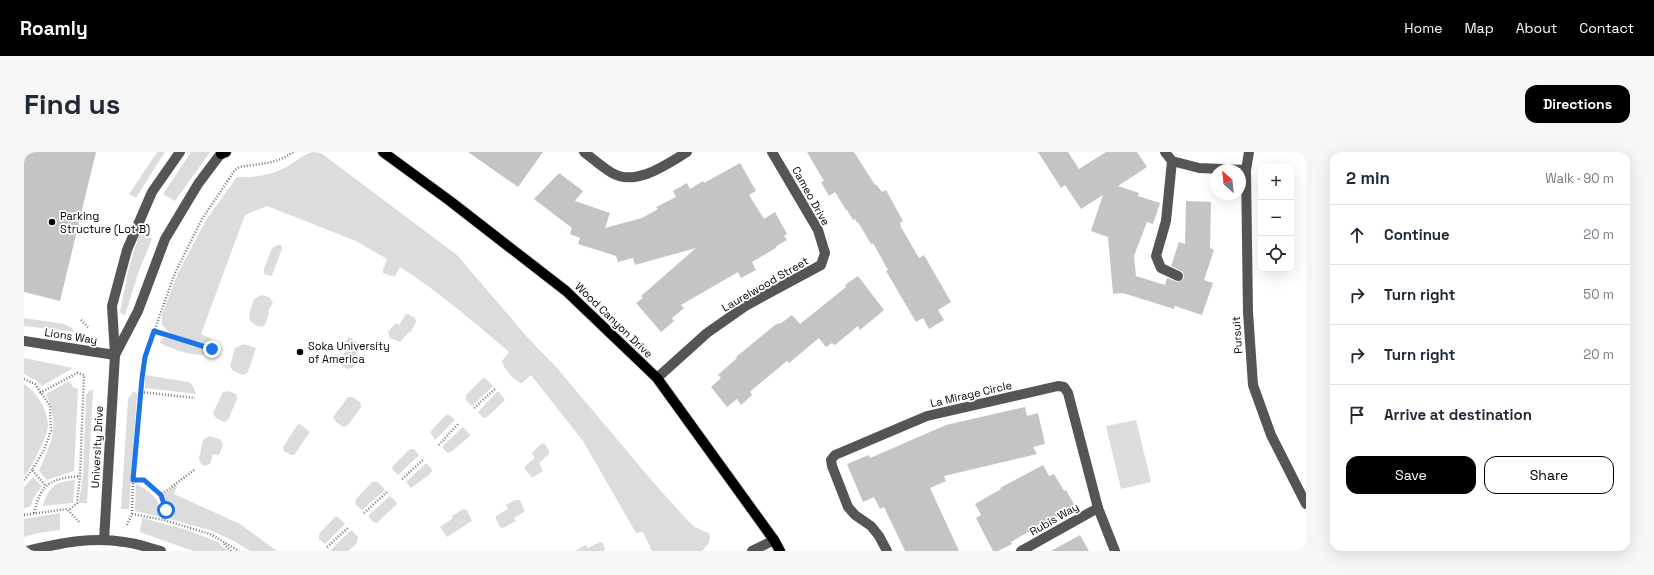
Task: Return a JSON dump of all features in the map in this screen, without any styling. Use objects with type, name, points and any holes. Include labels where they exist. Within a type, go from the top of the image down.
[{"type":"main road","name":"Wood Canyon Drive","points":[[383,152],[450,201],[566,291],[657,378],[774,540],[780,551]]},
{"type":"street","name":"University Drive","points":[[104,540],[115,355],[112,306],[127,250],[152,192],[180,152]]},
{"type":"street","points":[[584,152],[613,174],[632,177],[648,174],[688,152]]},
{"type":"street","name":"Cameo Drive","points":[[772,152],[818,230],[825,253]]},
{"type":"street","points":[[1165,152],[1172,161],[1199,168],[1210,168]]},
{"type":"street","name":"Pursuit","points":[[1249,152],[1246,170],[1248,312],[1253,384],[1271,435],[1306,504]]},
{"type":"street","name":"University Drive","points":[[115,355],[138,311],[165,239],[198,184],[223,153]]},
{"type":"street","points":[[1172,161],[1166,221],[1156,256],[1161,268],[1178,276]]},
{"type":"street","name":"Laurelwood Street","points":[[657,378],[707,333],[747,305],[821,265],[825,253]]},
{"type":"street","name":"Lions Way","points":[[24,341],[115,355]]},
{"type":"street","name":"La Mirage Circle","points":[[887,551],[879,536],[871,526],[855,515],[848,507],[832,466],[832,460],[835,455],[927,416],[1058,386],[1064,387],[1068,392],[1098,508],[1115,551]]},
{"type":"street","name":"Rubis Way","points":[[1021,551],[1098,508]]},
{"type":"street","points":[[26,551],[62,543],[104,540],[125,542],[160,551]]},
{"type":"street","points":[[752,551],[774,540]]},
{"type":"street","points":[[763,551],[774,540]]},
{"type":"path","points":[[127,525],[132,514],[133,480],[145,357],[178,266],[202,219],[235,170],[240,167],[273,162],[288,156],[293,152]]},
{"type":"path","points":[[81,320],[88,327]]},
{"type":"path","points":[[154,331],[212,349]]},
{"type":"path","points":[[40,393],[77,373],[84,375],[80,476],[77,503],[69,510]]},
{"type":"path","points":[[24,379],[35,384],[50,406],[51,431],[44,450],[24,480]]},
{"type":"path","points":[[474,408],[496,388]]},
{"type":"path","points":[[141,392],[195,398]]},
{"type":"path","points":[[439,445],[459,423]]},
{"type":"path","points":[[402,479],[423,460]]},
{"type":"path","points":[[32,470],[45,486]]},
{"type":"path","points":[[161,495],[194,470]]},
{"type":"path","points":[[34,513],[37,500],[45,486],[60,478],[80,476]]},
{"type":"path","points":[[133,480],[144,480],[161,495],[166,510],[164,520]]},
{"type":"path","points":[[364,513],[388,491]]},
{"type":"path","points":[[24,515],[67,509],[79,522]]},
{"type":"path","points":[[132,514],[164,520],[210,534],[239,551]]},
{"type":"path","points":[[327,547],[349,527]]},
{"type":"path","points":[[221,540],[231,551]]},
{"type":"shaded area","points":[[157,152],[165,152],[136,198],[129,194]]},
{"type":"shaded area","points":[[191,152],[210,152],[175,201],[163,194]]},
{"type":"shaded area","points":[[313,152],[321,153],[457,255],[528,338],[557,368],[653,482],[688,521],[695,527],[710,534],[709,543],[702,551],[652,551],[643,532],[636,533],[583,441],[531,375],[522,383],[516,380],[507,371],[502,361],[509,352],[442,297],[400,267],[395,276],[383,273],[387,259],[356,241],[267,206],[245,215],[201,334],[213,340],[214,344],[212,348],[170,333],[162,325],[162,315],[178,273],[206,220],[237,177],[270,174]]},
{"type":"shaded area","points":[[140,232],[152,239],[139,271],[125,315],[123,315],[120,312],[129,267]]},
{"type":"shaded area","points":[[281,245],[282,248],[272,276],[264,274],[264,269],[272,248]]},
{"type":"shaded area","points":[[261,295],[269,297],[273,302],[268,311],[269,313],[265,325],[262,327],[252,323],[249,316],[254,299]]},
{"type":"shaded area","points":[[406,314],[415,318],[416,322],[410,333],[409,332],[400,342],[390,338],[388,332],[396,323],[399,325]]},
{"type":"shaded area","points":[[24,318],[64,324],[72,328],[74,332],[24,326]]},
{"type":"shaded area","points":[[349,337],[360,344],[355,357],[358,360],[352,368],[347,369],[339,363],[345,351],[341,348]]},
{"type":"shaded area","points":[[163,338],[211,351],[200,355],[185,353],[159,343]]},
{"type":"shaded area","points":[[244,344],[256,348],[248,372],[243,375],[233,371],[230,366],[235,348]]},
{"type":"shaded area","points":[[24,358],[73,368],[42,386],[37,381],[24,374]]},
{"type":"shaded area","points":[[145,375],[188,382],[192,384],[196,394],[145,388]]},
{"type":"shaded area","points":[[485,378],[493,386],[472,406],[466,400],[466,395],[482,379]]},
{"type":"shaded area","points":[[69,381],[73,387],[78,389],[74,471],[47,480],[39,471],[48,451],[53,433],[53,415],[46,394]]},
{"type":"shaded area","points":[[24,384],[41,402],[48,420],[48,429],[30,469],[24,476]]},
{"type":"shaded area","points":[[93,390],[87,503],[79,503],[83,475],[86,396],[89,391]]},
{"type":"shaded area","points":[[134,391],[137,394],[129,509],[121,509],[128,399]]},
{"type":"shaded area","points":[[228,391],[236,394],[237,399],[228,420],[224,422],[216,418],[213,413],[223,392]]},
{"type":"shaded area","points":[[498,391],[505,400],[487,417],[483,418],[478,412]]},
{"type":"shaded area","points":[[348,397],[352,397],[360,402],[361,407],[348,425],[344,427],[337,423],[333,417]]},
{"type":"shaded area","points":[[448,414],[455,420],[435,440],[430,432]]},
{"type":"shaded area","points":[[1136,420],[1151,482],[1121,489],[1106,426]]},
{"type":"shaded area","points":[[298,424],[310,432],[294,455],[291,455],[284,451],[283,447]]},
{"type":"shaded area","points":[[463,427],[470,436],[451,452],[447,453],[442,447]]},
{"type":"shaded area","points":[[210,436],[221,440],[223,445],[219,455],[213,454],[210,464],[204,466],[201,464],[199,459],[203,440]]},
{"type":"shaded area","points":[[542,443],[545,444],[549,454],[539,463],[543,471],[531,477],[525,469],[525,466],[535,458],[532,453]]},
{"type":"shaded area","points":[[410,449],[414,449],[419,455],[398,475],[392,467]]},
{"type":"shaded area","points":[[426,463],[432,471],[429,475],[411,488],[406,482]]},
{"type":"shaded area","points":[[33,477],[42,486],[33,499],[31,506],[24,508],[24,487]]},
{"type":"shaded area","points":[[75,480],[73,503],[43,506],[47,494],[53,487],[62,482]]},
{"type":"shaded area","points":[[372,482],[378,482],[385,490],[362,510],[355,504],[356,499]]},
{"type":"shaded area","points":[[178,483],[174,494],[240,524],[277,551],[250,551],[234,541],[210,530],[169,519],[169,509],[164,495]]},
{"type":"shaded area","points":[[136,484],[154,497],[161,511],[161,517],[135,511]]},
{"type":"shaded area","points":[[390,496],[397,504],[377,523],[373,522],[368,516]]},
{"type":"shaded area","points":[[515,500],[520,500],[524,512],[514,518],[516,521],[503,528],[500,527],[496,516],[508,509],[506,505]]},
{"type":"shaded area","points":[[463,509],[467,510],[472,521],[447,537],[440,527],[453,518],[452,516]]},
{"type":"shaded area","points":[[60,513],[60,530],[38,533],[24,537],[24,519]]},
{"type":"shaded area","points":[[335,517],[338,517],[345,524],[325,544],[319,539],[319,534]]},
{"type":"shaded area","points":[[142,518],[184,529],[218,542],[227,551],[193,551],[140,532]]},
{"type":"shaded area","points":[[351,530],[358,537],[357,543],[348,551],[331,551],[331,550]]},
{"type":"shaded area","points":[[600,542],[603,543],[605,549],[604,551],[575,551],[586,545],[588,548]]},
{"type":"building","name":"Parking Structure (Lot B)","points":[[24,152],[96,152],[60,301],[24,292]]},
{"type":"building","points":[[468,152],[543,152],[518,187]]},
{"type":"building","points":[[807,152],[854,152],[875,185],[876,184],[882,192],[886,190],[903,221],[900,223],[901,227],[919,258],[924,255],[951,302],[938,310],[944,320],[929,329],[923,318],[916,322],[886,271],[888,270],[873,243],[871,244],[858,222],[857,223],[855,219],[853,220],[835,192],[829,196],[821,182],[824,181]]},
{"type":"building","points":[[1038,152],[1068,152],[1079,169],[1106,152],[1137,152],[1147,167],[1118,186],[1139,193],[1138,196],[1160,203],[1153,224],[1147,222],[1134,256],[1136,276],[1165,285],[1167,278],[1178,282],[1184,278],[1183,272],[1171,266],[1179,242],[1185,244],[1186,201],[1211,202],[1210,248],[1214,250],[1204,280],[1213,283],[1202,315],[1175,306],[1174,309],[1123,293],[1113,294],[1108,237],[1091,231],[1103,195],[1081,209],[1065,185],[1061,188]]},
{"type":"building","points":[[740,163],[756,191],[749,195],[764,219],[775,212],[787,234],[784,236],[787,240],[752,262],[756,270],[741,278],[738,272],[681,305],[684,308],[672,318],[674,321],[661,332],[636,303],[643,298],[641,296],[696,248],[635,265],[633,258],[618,262],[616,256],[578,244],[580,238],[570,234],[572,228],[534,199],[559,173],[583,191],[575,201],[610,213],[605,228],[642,218],[658,209],[656,207],[676,197],[673,191],[687,183],[690,189]]},
{"type":"building","points":[[858,276],[884,310],[860,330],[858,326],[835,345],[832,343],[826,347],[819,338],[789,363],[787,361],[753,389],[750,392],[752,395],[741,405],[737,399],[727,407],[711,387],[721,378],[718,375],[737,358],[736,357],[775,325],[780,324],[792,315],[800,324],[846,287],[845,285]]},
{"type":"building","points":[[1025,407],[1027,416],[1038,413],[1045,444],[1033,447],[1037,454],[944,476],[946,481],[930,488],[959,551],[905,551],[884,507],[880,509],[874,497],[863,502],[847,464],[869,455],[870,458],[946,425]]},
{"type":"building","points":[[1043,465],[1049,476],[1054,474],[1064,491],[1066,490],[1076,508],[1028,532],[1011,542],[1012,544],[998,551],[993,551],[976,518],[981,515],[975,504],[1001,489],[1000,488]]},
{"type":"building","points":[[1080,535],[1089,551],[1051,551]]},
{"type":"place","name":"Parking Structure (Lot B)","points":[[52,222]]},
{"type":"place","name":"Soka University of America","points":[[300,352]]},
{"type":"route","points":[[166,510],[161,495],[144,480],[133,480],[145,357],[154,331],[212,349]]}]
